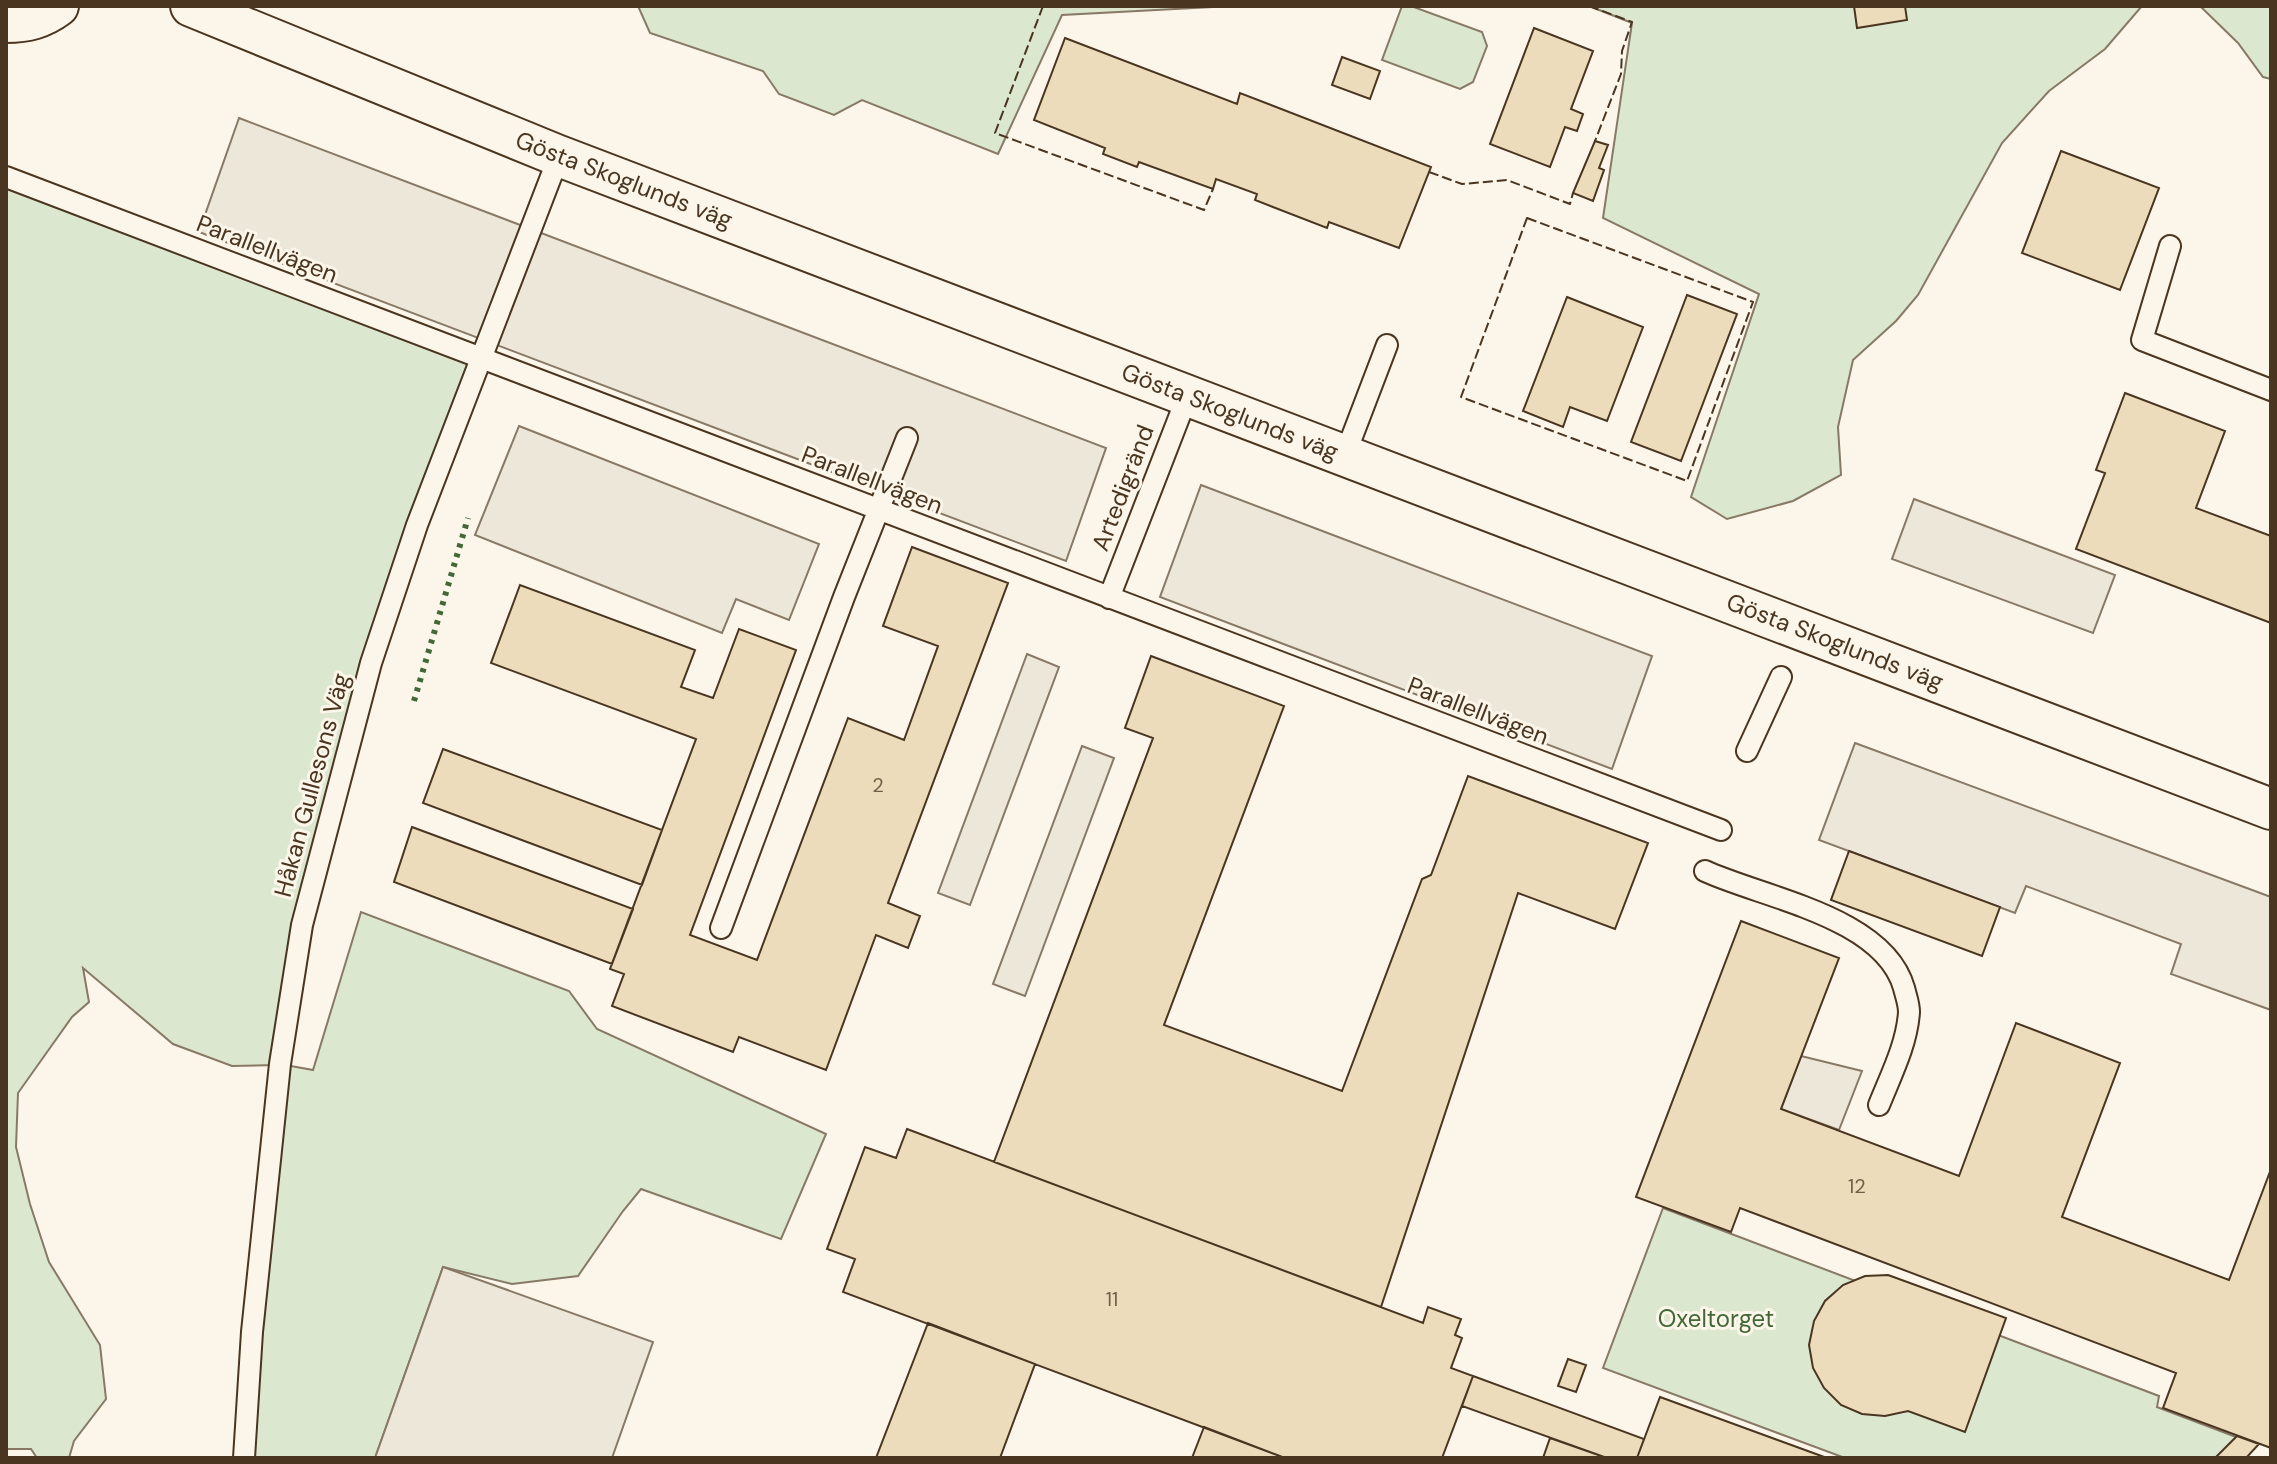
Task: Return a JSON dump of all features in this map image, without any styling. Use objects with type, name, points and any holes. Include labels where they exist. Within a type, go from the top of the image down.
[{"type":"street","points":[[6,22],[25,22],[47,15],[58,6]]},
{"type":"street","name":"Gösta Skoglunds väg","points":[[191,6],[559,156],[2271,809]]},
{"type":"lane","name":"Håkan Gullesons Väg","points":[[244,1458],[252,1332],[278,1080],[302,925],[371,663],[417,525],[559,156]]},
{"type":"lane","name":"Parallellvägen","points":[[6,177],[1721,830]]},
{"type":"lane","points":[[2170,246],[2142,340],[2271,390]]},
{"type":"lane","points":[[1345,455],[1387,345]]},
{"type":"lane","name":"Artedigränd","points":[[1109,598],[1187,397]]},
{"type":"lane","points":[[721,928],[907,438]]},
{"type":"lane","points":[[1747,751],[1781,677]]},
{"type":"lane","points":[[1705,871],[1847,924],[1878,948],[1901,978],[1909,1009],[1903,1042],[1879,1105]]},
{"type":"green space","points":[[638,6],[1232,6],[1062,15],[998,154],[862,100],[834,115],[779,94],[763,71],[650,33]]},
{"type":"green space","points":[[1402,6],[1411,6],[1482,32],[1487,46],[1473,82],[1460,89],[1382,60]]},
{"type":"green space","points":[[1589,6],[2142,6],[2105,49],[2049,91],[2002,143],[1918,295],[1896,321],[1853,360],[1838,427],[1841,475],[1793,501],[1727,519],[1691,497],[1759,294],[1603,218],[1632,23]]},
{"type":"green space","points":[[2200,6],[2271,6],[2271,79],[2263,77],[2238,43]]},
{"type":"green space","points":[[6,177],[483,359],[371,663],[280,1064],[313,1070],[361,912],[569,991],[597,1029],[826,1134],[781,1239],[641,1189],[578,1276],[512,1284],[443,1267],[375,1458],[244,1458],[280,1065],[232,1066],[173,1044],[83,968],[89,1002],[72,1017],[18,1093],[16,1147],[49,1262],[100,1345],[106,1399],[74,1441],[69,1458],[37,1458],[31,1449],[6,1449]]},
{"type":"green space","name":"Oxeltorget","points":[[1663,1208],[2159,1396],[2157,1407],[2252,1443],[2246,1458],[1845,1458],[1603,1368]]},
{"type":"shaded area","points":[[239,118],[1106,448],[1066,561],[199,232]]},
{"type":"shaded area","points":[[519,426],[819,544],[789,620],[736,599],[722,633],[475,535]]},
{"type":"shaded area","points":[[1201,485],[1652,656],[1612,769],[1160,597]]},
{"type":"shaded area","points":[[1914,499],[2115,575],[2093,633],[1892,559]]},
{"type":"shaded area","points":[[1027,654],[1059,667],[970,905],[938,893]]},
{"type":"shaded area","points":[[1855,743],[2271,897],[2271,1010],[2171,974],[2181,944],[2026,886],[2015,913],[1819,840]]},
{"type":"shaded area","points":[[1082,746],[1114,758],[1025,996],[993,984]]},
{"type":"shaded area","points":[[1801,1056],[1862,1071],[1839,1130],[1781,1109]]},
{"type":"shaded area","points":[[443,1267],[653,1342],[612,1458],[375,1458]]},
{"type":"building","points":[[1854,6],[1905,6],[1907,20],[1857,28]]},
{"type":"building","points":[[1534,28],[1593,51],[1571,109],[1583,114],[1577,131],[1565,127],[1550,167],[1490,144]]},
{"type":"building","points":[[1065,38],[1237,104],[1240,93],[1431,167],[1399,248],[1329,222],[1327,228],[1255,200],[1257,194],[1216,179],[1213,189],[1139,162],[1137,167],[1103,154],[1105,148],[1034,120]]},
{"type":"building","points":[[1342,57],[1380,71],[1370,99],[1332,85]]},
{"type":"building","points":[[1595,141],[1608,145],[1599,168],[1604,170],[1593,201],[1573,193]]},
{"type":"building","points":[[2061,151],[2159,188],[2120,290],[2022,253]]},
{"type":"building","points":[[1687,295],[1737,314],[1681,461],[1631,442]]},
{"type":"building","points":[[1567,297],[1643,327],[1607,421],[1570,407],[1563,427],[1523,411]]},
{"type":"building","points":[[2125,393],[2225,431],[2196,508],[2271,536],[2271,623],[2076,549],[2105,473],[2096,470]]},
{"type":"building","points":[[912,547],[1008,583],[888,903],[920,916],[908,948],[876,935],[826,1070],[739,1037],[733,1052],[612,1006],[624,974],[610,969],[696,739],[491,663],[520,585],[695,650],[681,687],[713,698],[739,629],[796,650],[690,935],[757,960],[848,718],[904,740],[938,646],[883,626]]},
{"type":"building","points":[[1151,656],[1284,706],[1164,1025],[1342,1091],[1422,879],[1431,875],[1468,776],[1648,843],[1615,929],[1518,893],[1381,1307],[994,1162],[1153,738],[1125,728]]},
{"type":"building","points":[[443,749],[662,830],[642,885],[423,803]]},
{"type":"building","points":[[412,827],[633,909],[612,964],[394,882]]},
{"type":"building","points":[[1849,851],[2000,907],[1982,956],[1831,900]]},
{"type":"building","points":[[1741,921],[1839,958],[1781,1109],[1959,1176],[2016,1023],[2120,1063],[2062,1217],[2229,1280],[2271,1169],[2271,1448],[2163,1408],[2176,1373],[1740,1208],[1731,1232],[1636,1197]]},
{"type":"building","points":[[907,1129],[1423,1323],[1428,1307],[1461,1319],[1455,1335],[1462,1338],[1451,1368],[1473,1376],[1442,1458],[1285,1458],[843,1292],[855,1259],[827,1249],[865,1147],[896,1158]]},
{"type":"building","points":[[1888,1275],[2006,1318],[1965,1432],[1908,1411],[1885,1416],[1862,1414],[1841,1405],[1824,1388],[1813,1368],[1809,1345],[1814,1321],[1825,1301],[1843,1285],[1865,1276]]},
{"type":"building","points":[[928,1323],[1035,1364],[1000,1458],[876,1458]]},
{"type":"building","points":[[1568,1359],[1586,1365],[1576,1392],[1558,1386]]},
{"type":"building","points":[[1473,1376],[1644,1439],[1637,1458],[1607,1458],[1462,1406]]},
{"type":"building","points":[[1660,1397],[1827,1458],[1637,1458]]},
{"type":"building","points":[[1204,1427],[1285,1458],[1192,1458]]},
{"type":"building","points":[[2237,1436],[2259,1444],[2246,1458],[2215,1458]]},
{"type":"building","points":[[1550,1438],[1607,1458],[1543,1458]]},
{"type":"hedge","points":[[414,701],[468,518]]},
{"type":"fence","points":[[1043,6],[995,133],[1204,210],[1213,189]]},
{"type":"fence","points":[[1589,6],[1632,22],[1622,51],[1621,74],[1595,141]]},
{"type":"fence","points":[[1429,172],[1462,184],[1507,180],[1570,204],[1573,193]]},
{"type":"fence","points":[[1527,218],[1753,302],[1687,481],[1461,397],[1527,218]]}]
